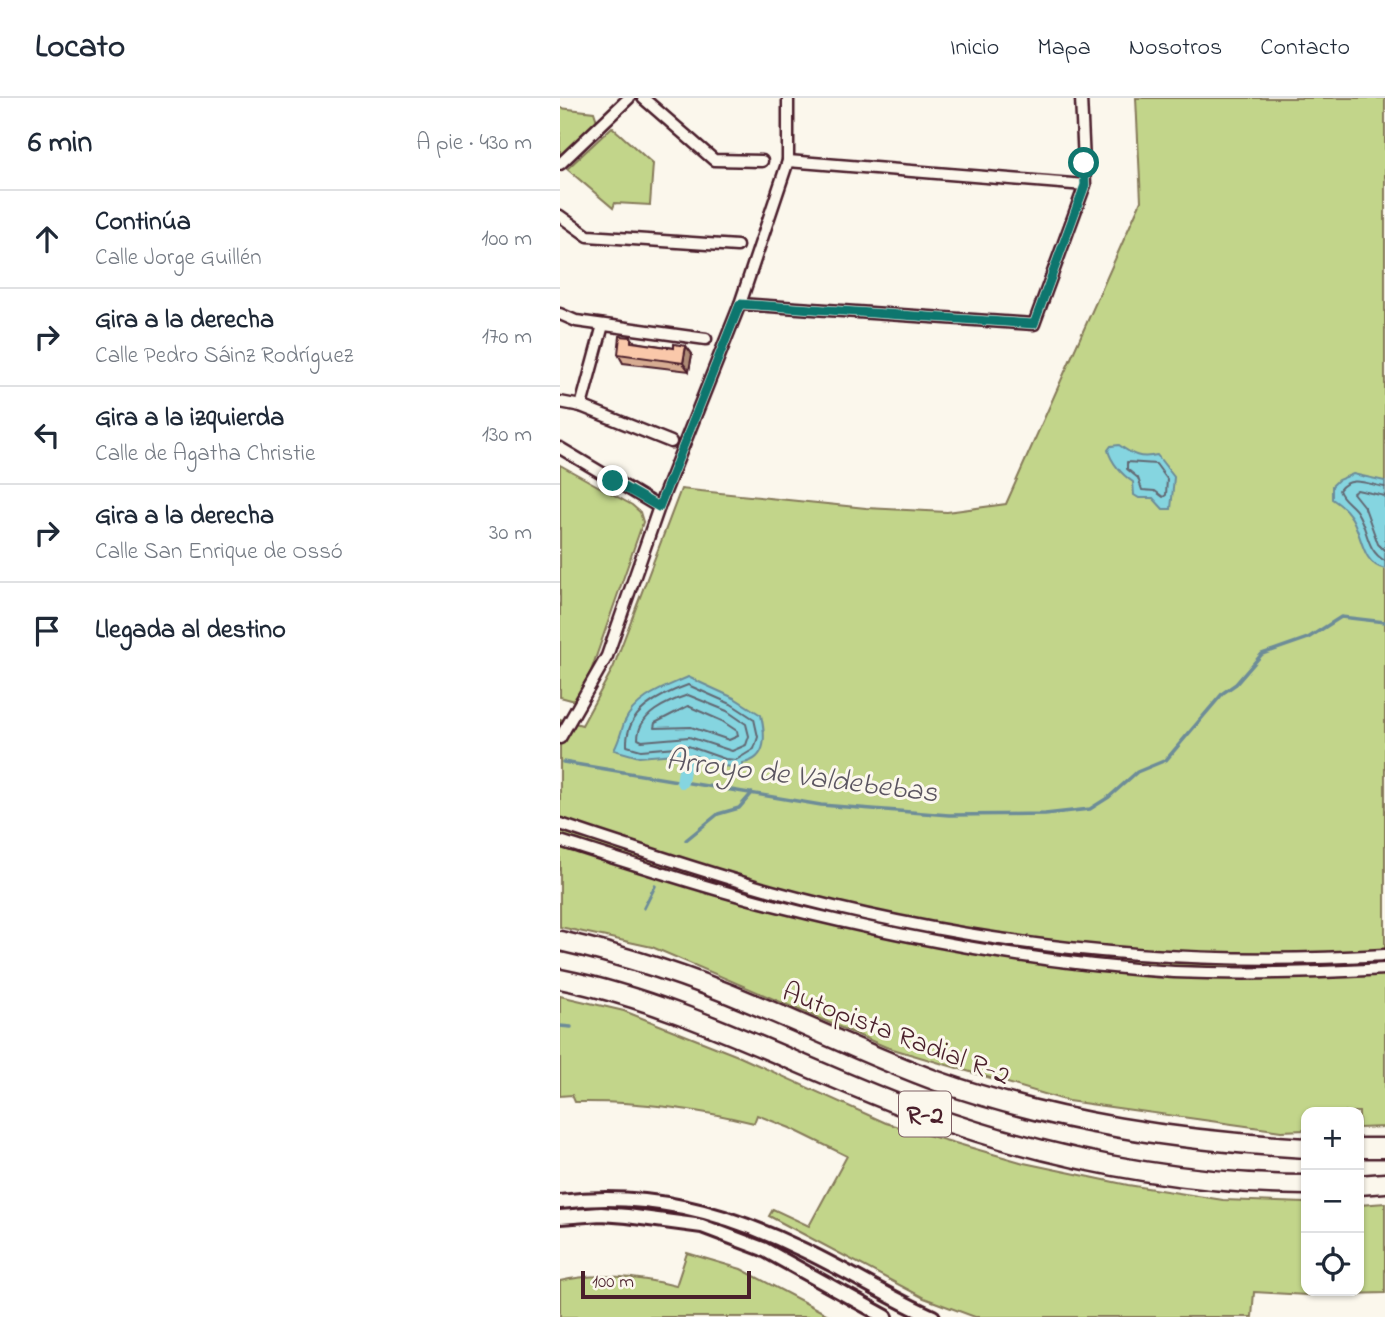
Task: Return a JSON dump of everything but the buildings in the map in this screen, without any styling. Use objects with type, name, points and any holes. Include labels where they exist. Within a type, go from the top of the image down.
[{"type":"highway","name":"Autopista Radial R-2","points":[[560,941],[673,973],[937,1081],[1027,1109],[1105,1127],[1170,1137],[1301,1148]]},
{"type":"highway","name":"R-2","points":[[560,979],[599,987],[689,1017],[927,1115],[1014,1142],[1170,1175],[1256,1184],[1301,1185]]},
{"type":"highway","points":[[1364,1148],[1385,1148]]},
{"type":"highway","points":[[1364,1185],[1385,1183]]},
{"type":"street","points":[[560,164],[629,98]]},
{"type":"street","points":[[643,98],[714,160],[762,162]]},
{"type":"street","points":[[560,738],[607,656],[659,507],[740,304],[788,161],[788,98]]},
{"type":"street","points":[[740,304],[1034,324],[1085,185],[1081,98]]},
{"type":"street","points":[[788,161],[1085,185]]},
{"type":"street","points":[[560,216],[588,236],[737,246]]},
{"type":"street","points":[[560,314],[576,321],[706,340]]},
{"type":"street","points":[[581,406],[603,325]]},
{"type":"street","points":[[560,402],[581,406],[671,442]]},
{"type":"street","points":[[560,449],[659,507]]},
{"type":"street","points":[[560,824],[774,891],[932,927],[1012,941],[1175,958],[1253,960],[1385,955]]},
{"type":"street","points":[[560,841],[770,904],[929,941],[1010,955],[1174,972],[1253,973],[1385,969]]},
{"type":"street","points":[[560,1202],[600,1197],[666,1203],[709,1212],[801,1248],[933,1317]]},
{"type":"street","points":[[560,1217],[601,1214],[702,1226],[762,1249],[887,1317]]},
{"type":"green space","points":[[1136,98],[1385,98],[1385,1127],[1364,1128],[1364,1107],[1301,1107],[1301,1130],[1281,1131],[1068,1101],[886,1047],[652,947],[560,927],[560,719],[582,725],[613,668],[681,489],[866,508],[947,512],[1006,504],[1141,201]]},
{"type":"green space","points":[[560,108],[594,112],[597,121],[560,159]]},
{"type":"green space","points":[[612,127],[653,164],[650,205],[615,203],[613,208],[567,169]]},
{"type":"green space","points":[[560,465],[632,505],[640,512],[643,522],[591,671],[575,701],[560,697]]},
{"type":"green space","points":[[560,996],[624,1011],[738,1056],[886,1123],[1024,1163],[1128,1185],[1223,1200],[1301,1203],[1301,1295],[1254,1292],[1252,1317],[975,1317],[924,1298],[769,1216],[773,1209],[809,1226],[847,1156],[757,1115],[754,1123],[709,1113],[643,1104],[575,1102],[572,1095],[560,1096]]},
{"type":"green space","points":[[1385,1203],[1385,1293],[1364,1294],[1364,1205]]},
{"type":"green space","points":[[687,1253],[741,1269],[832,1317],[560,1317],[560,1281],[618,1277],[676,1286]]},
{"type":"water","points":[[1119,445],[1137,455],[1157,455],[1174,477],[1171,509],[1163,509],[1153,498],[1139,498],[1134,495],[1133,482],[1118,468],[1108,450],[1111,446]]},
{"type":"water","points":[[1353,474],[1385,481],[1385,569],[1370,560],[1354,521],[1346,510],[1332,499],[1332,486],[1338,480]]},
{"type":"water","points":[[688,677],[734,698],[761,715],[764,737],[761,751],[751,761],[743,763],[743,768],[723,766],[687,753],[639,757],[614,750],[624,723],[635,706],[651,694]]},
{"type":"waterway","name":"Arroyo de Valdebebas","points":[[563,762],[821,805],[949,815],[1045,814],[1090,809],[1109,797],[1137,772],[1166,760],[1223,693],[1236,684],[1262,654],[1308,638],[1341,617],[1385,622]]},
{"type":"waterway","points":[[682,782],[687,753]]},
{"type":"waterway","points":[[686,840],[718,814],[739,808],[752,793]]},
{"type":"waterway","points":[[644,908],[655,886]]},
{"type":"waterway","points":[[560,1026],[571,1027]]},
{"type":"route","points":[[613,481],[659,507],[740,304],[1034,324],[1085,185],[1084,163]]}]
